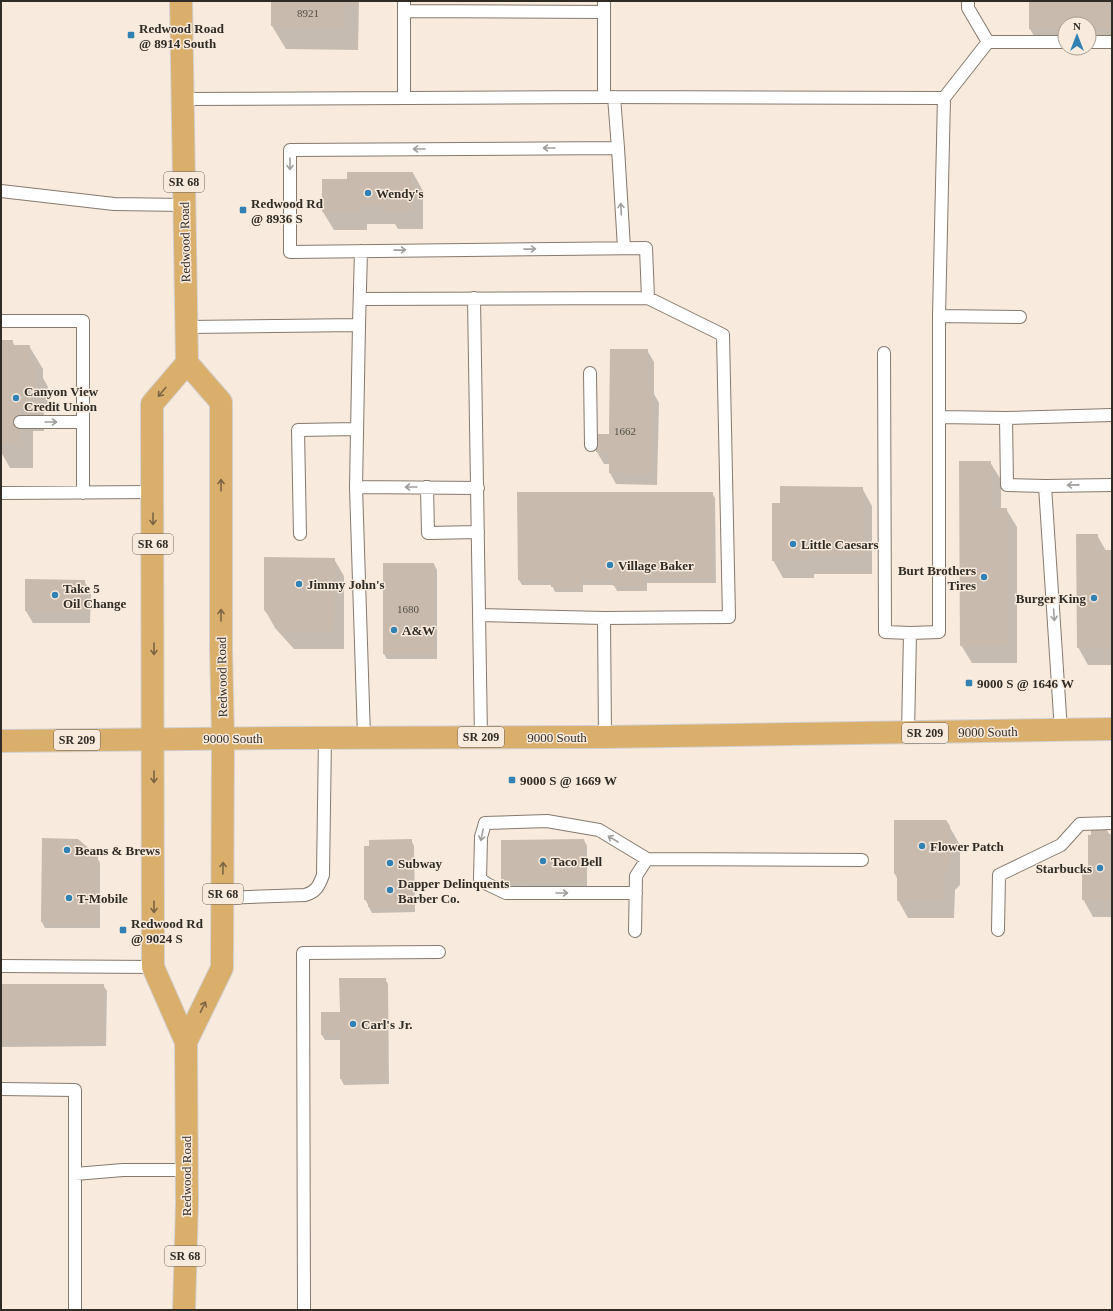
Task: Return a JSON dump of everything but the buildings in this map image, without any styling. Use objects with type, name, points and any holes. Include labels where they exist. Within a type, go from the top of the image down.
[{"type":"main road","name":"Redwood Road","points":[[181,1],[187,363],[221,402],[221,648],[223,738],[222,968],[186,1042]]},
{"type":"main road","name":"Redwood Road","points":[[184,1310],[186,1042],[153,967],[154,738],[152,404],[187,363]]},
{"type":"main road","name":"9000 South","points":[[1,741],[154,738],[606,737],[1112,729]]},
{"type":"lane","points":[[968,1],[968,8],[988,42]]},
{"type":"lane","points":[[404,98],[404,6],[604,6],[609,97],[618,148],[624,248]]},
{"type":"lane","points":[[988,42],[1057,42]]},
{"type":"lane","points":[[884,353],[885,632],[939,632],[939,316],[944,98],[988,42]]},
{"type":"lane","points":[[1097,42],[1112,42]]},
{"type":"lane","points":[[182,99],[609,97],[944,98]]},
{"type":"lane","points":[[618,148],[290,150],[290,252],[646,248],[648,298]]},
{"type":"lane","points":[[1,191],[114,204],[184,205]]},
{"type":"lane","points":[[361,251],[356,487],[364,737]]},
{"type":"lane","points":[[474,298],[481,737]]},
{"type":"lane","points":[[360,299],[648,298],[723,336],[729,617],[604,618],[479,615]]},
{"type":"lane","points":[[939,316],[1020,317]]},
{"type":"lane","points":[[1,321],[83,321],[83,493]]},
{"type":"lane","points":[[186,327],[359,325]]},
{"type":"lane","points":[[590,373],[591,445]]},
{"type":"lane","points":[[939,417],[1006,418],[1112,415]]},
{"type":"lane","points":[[1006,418],[1007,485],[1112,485]]},
{"type":"lane","points":[[20,422],[82,422]]},
{"type":"lane","points":[[300,534],[298,430],[357,429]]},
{"type":"lane","points":[[1045,486],[1061,731]]},
{"type":"lane","points":[[356,487],[478,488]]},
{"type":"lane","points":[[427,487],[428,533],[478,532]]},
{"type":"lane","points":[[1,493],[153,492]]},
{"type":"lane","points":[[604,618],[606,737]]},
{"type":"lane","points":[[908,733],[910,633]]},
{"type":"lane","points":[[223,898],[305,895],[313,892],[320,884],[323,875],[325,738]]},
{"type":"lane","points":[[636,893],[506,893],[486,884],[480,879],[481,837],[485,823],[547,821],[599,830],[647,859],[862,860]]},
{"type":"lane","points":[[998,930],[999,875],[1061,845],[1080,824],[1112,823]]},
{"type":"lane","points":[[635,932],[636,876],[647,859]]},
{"type":"lane","points":[[304,1310],[303,954],[439,952]]},
{"type":"lane","points":[[1,966],[153,967]]},
{"type":"lane","points":[[1,1090],[75,1090],[75,1310]]},
{"type":"lane","points":[[75,1174],[123,1170],[186,1170]]},
{"type":"place","name":"Redwood Road @ 8914 South","points":[[131,35]]},
{"type":"place","name":"Wendy's","points":[[368,193]]},
{"type":"place","name":"Redwood Rd @ 8936 S","points":[[243,210]]},
{"type":"place","name":"Canyon View Credit Union","points":[[16,398]]},
{"type":"place","name":"Little Caesars","points":[[793,544]]},
{"type":"place","name":"Village Baker","points":[[610,565]]},
{"type":"place","name":"Burt Brothers Tires","points":[[984,577]]},
{"type":"place","name":"Jimmy John's","points":[[299,584]]},
{"type":"place","name":"Take 5 Oil Change","points":[[55,595]]},
{"type":"place","name":"Burger King","points":[[1094,598]]},
{"type":"place","name":"A&W","points":[[394,630]]},
{"type":"place","name":"9000 S @ 1646 W","points":[[969,683]]},
{"type":"place","name":"9000 S @ 1669 W","points":[[512,780]]},
{"type":"place","name":"Flower Patch","points":[[922,846]]},
{"type":"place","name":"Beans & Brews","points":[[67,850]]},
{"type":"place","name":"Taco Bell","points":[[543,861]]},
{"type":"place","name":"Subway","points":[[390,863]]},
{"type":"place","name":"Starbucks","points":[[1100,868]]},
{"type":"place","name":"Dapper Delinquents Barber Co.","points":[[390,890]]},
{"type":"place","name":"T-Mobile","points":[[69,898]]},
{"type":"place","name":"Redwood Rd @ 9024 S","points":[[123,930]]},
{"type":"place","name":"Carl's Jr.","points":[[353,1024]]}]
